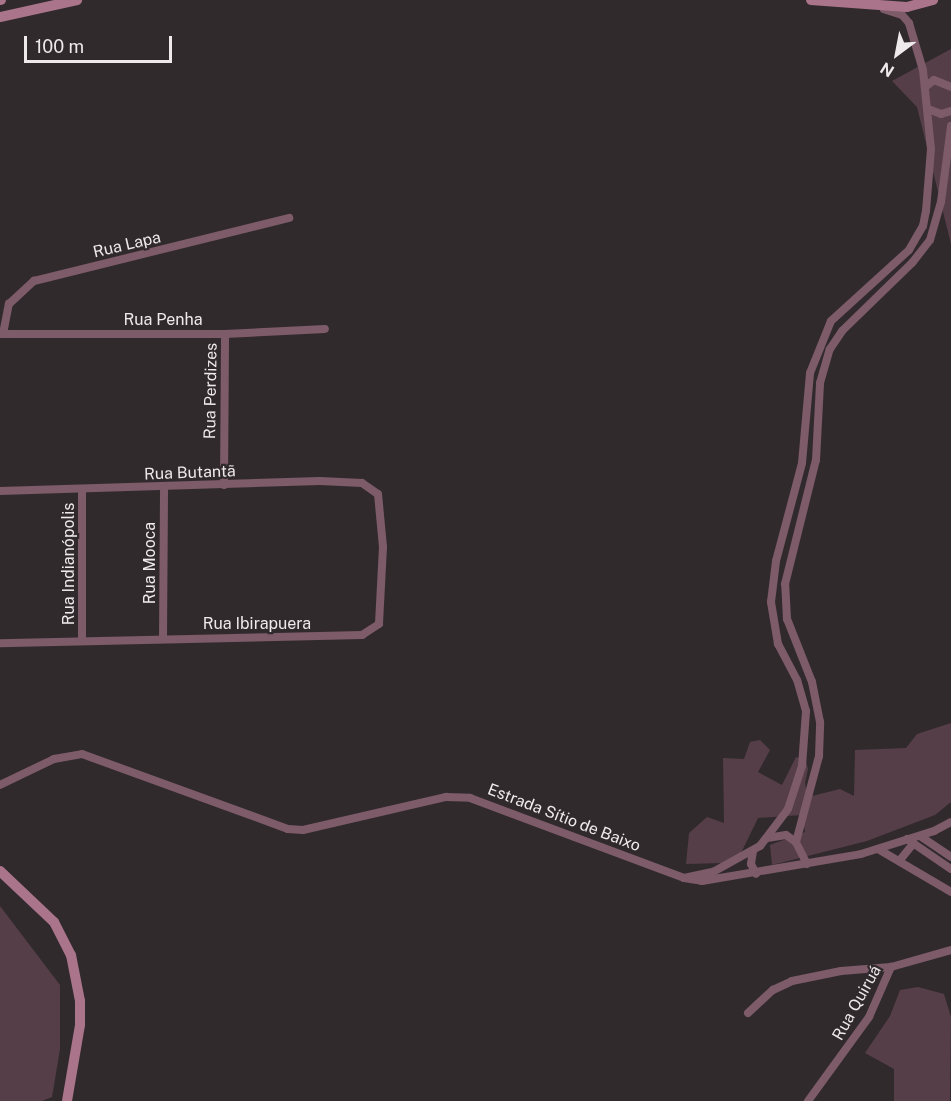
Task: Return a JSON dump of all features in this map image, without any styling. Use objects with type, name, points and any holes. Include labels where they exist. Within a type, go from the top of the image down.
[{"type":"main road","points":[[0,17],[77,0]]},
{"type":"main road","points":[[811,0],[877,7],[907,7],[933,0]]},
{"type":"main road","points":[[0,871],[54,922],[71,955],[80,1001],[80,1025],[67,1101]]},
{"type":"street","points":[[684,878],[713,872],[753,851],[767,839],[793,798],[806,745],[803,696],[778,644],[771,602],[776,561],[802,463],[810,373],[831,321],[899,260],[923,226],[931,148],[925,87],[909,22],[891,10],[877,7]]},
{"type":"street","points":[[925,87],[934,80],[951,87]]},
{"type":"street","points":[[928,109],[941,114],[951,111]]},
{"type":"street","points":[[807,864],[796,842],[819,756],[820,722],[817,696],[787,619],[785,584],[813,472],[820,383],[830,349],[842,331],[912,263],[930,240],[941,202],[951,126]]},
{"type":"street","name":"Rua Lapa","points":[[2,334],[3,318],[9,304],[34,281],[289,218]]},
{"type":"street","name":"Rua Penha","points":[[2,334],[225,334],[325,328]]},
{"type":"street","name":"Rua Perdizes","points":[[224,485],[225,334]]},
{"type":"street","name":"Rua Butantã","points":[[0,491],[349,482],[362,483],[378,494]]},
{"type":"street","name":"Rua Mooca","points":[[163,638],[164,488]]},
{"type":"street","name":"Rua Indianópolis","points":[[82,489],[82,639]]},
{"type":"street","name":"Rua Ibirapuera","points":[[0,643],[163,638],[236,641],[370,633],[379,624],[381,615],[378,494]]},
{"type":"street","name":"Estrada Sítio de Baixo","points":[[0,785],[54,759],[82,754],[256,818],[303,830],[446,797],[470,798],[684,878],[702,881],[756,874],[909,842],[951,822]]},
{"type":"street","points":[[767,839],[786,835],[796,842]]},
{"type":"street","points":[[920,836],[951,857]]},
{"type":"street","points":[[900,860],[909,842],[951,870]]},
{"type":"street","points":[[878,849],[951,892]]},
{"type":"street","points":[[753,851],[751,864],[756,874]]},
{"type":"street","points":[[795,866],[799,852]]},
{"type":"street","name":"Rua Quiruá","points":[[808,1101],[865,1023],[891,967],[951,950]]},
{"type":"street","points":[[748,1013],[772,990],[792,981],[841,971],[891,967]]},
{"type":"shaded area","points":[[951,49],[951,244],[917,107],[892,81]]},
{"type":"shaded area","points":[[951,723],[951,802],[935,815],[867,841],[772,865],[770,845],[805,832],[802,815],[758,818],[741,853],[723,863],[686,864],[689,833],[707,817],[724,823],[723,758],[744,759],[750,742],[760,740],[770,750],[758,772],[782,785],[796,757],[806,761],[808,769],[805,783],[808,797],[840,789],[854,796],[855,750],[906,748],[917,734]]},
{"type":"shaded area","points":[[0,906],[60,985],[60,1049],[52,1097],[42,1101],[0,1101]]},
{"type":"shaded area","points":[[918,987],[944,994],[951,1017],[950,1101],[894,1101],[894,1069],[865,1053],[890,1016],[900,990]]}]
